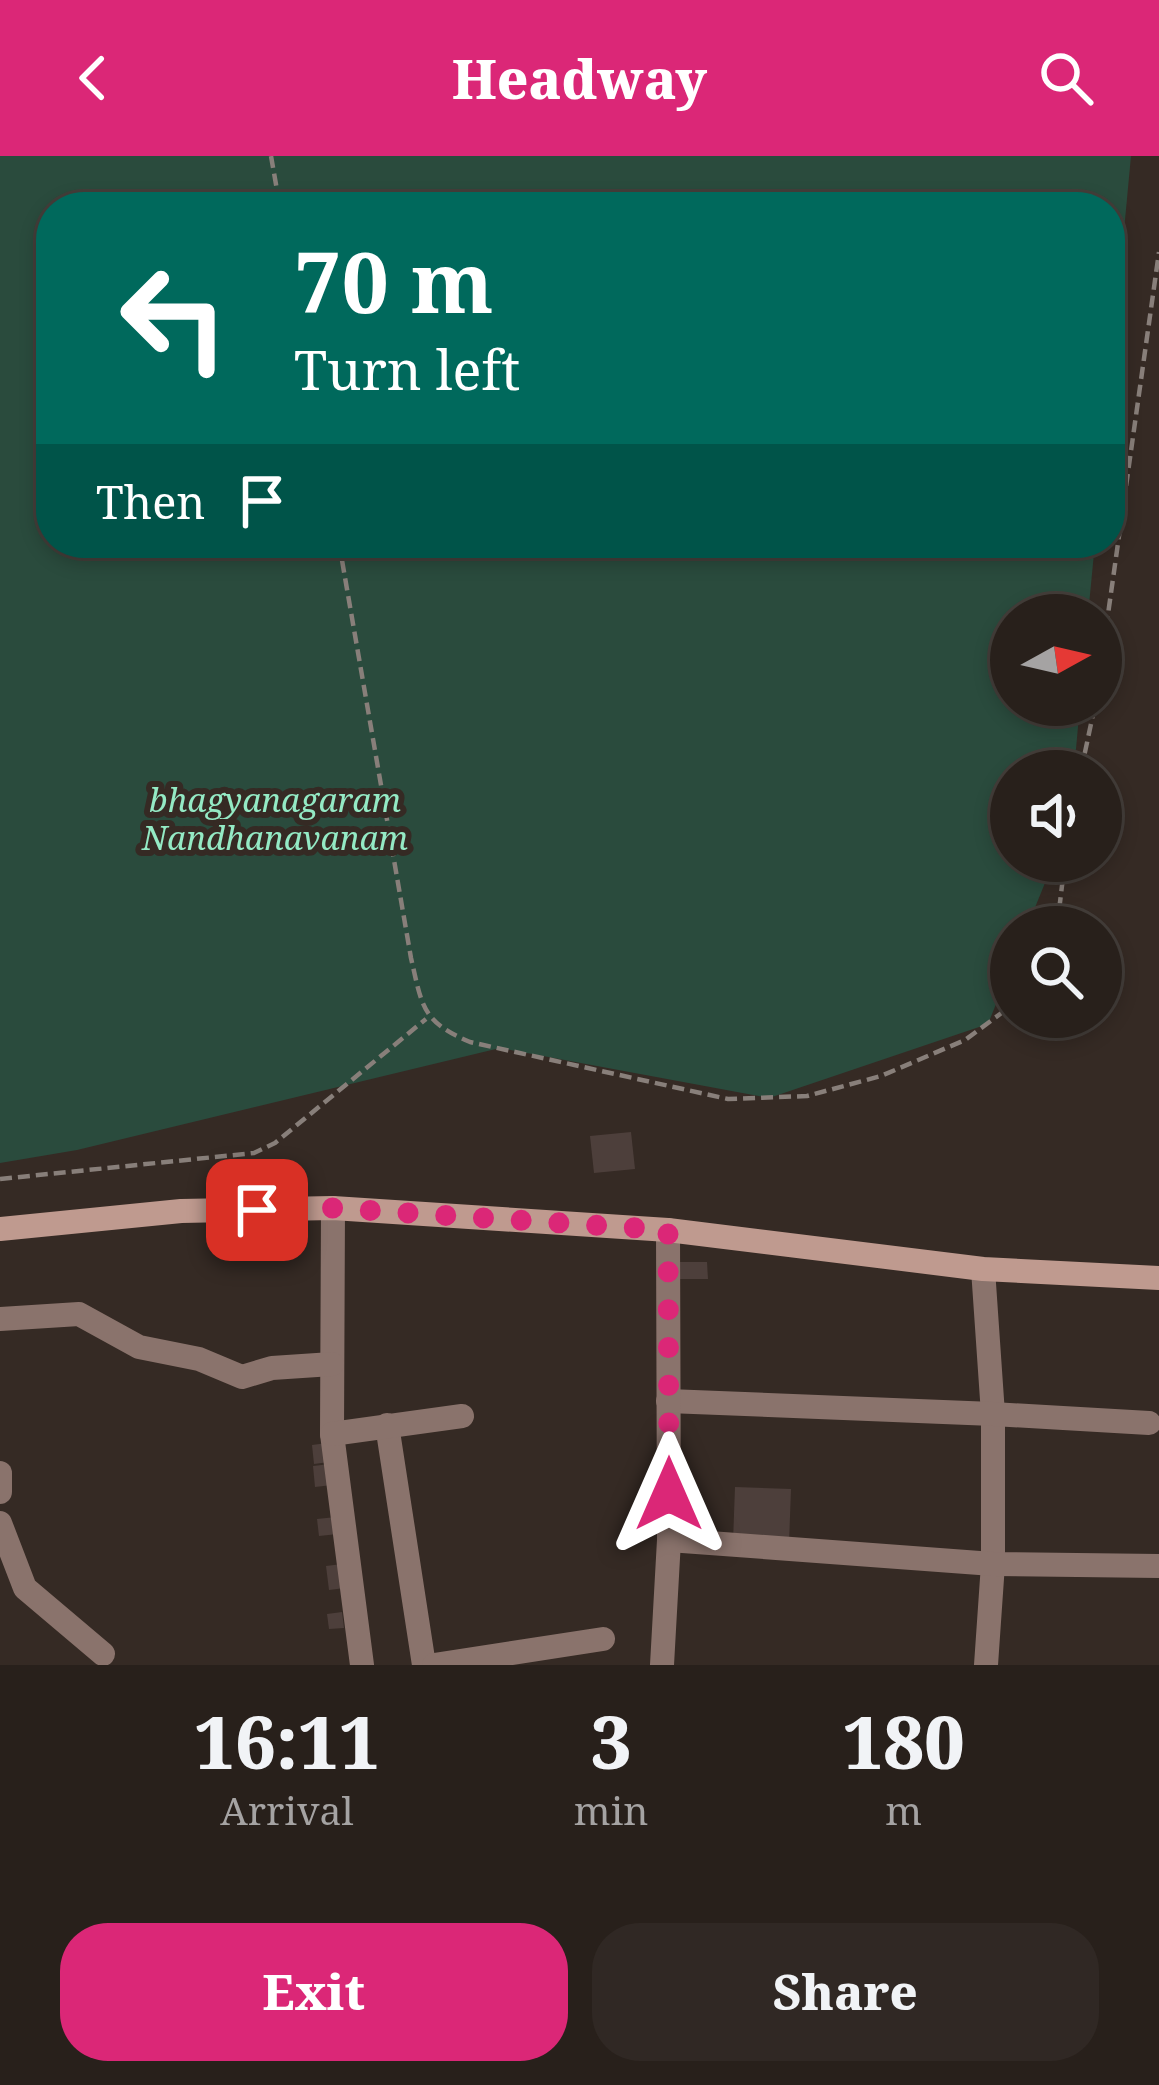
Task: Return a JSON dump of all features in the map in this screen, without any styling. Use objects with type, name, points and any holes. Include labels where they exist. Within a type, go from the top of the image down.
[{"type":"street","points":[[0,1229],[181,1211],[333,1208],[668,1230],[983,1269],[1159,1278]]},
{"type":"street","points":[[333,1208],[332,1434],[362,1665]]},
{"type":"street","points":[[662,1665],[669,1540],[668,1230]]},
{"type":"street","points":[[983,1269],[993,1414],[993,1564],[986,1665]]},
{"type":"street","points":[[0,1319],[80,1314],[139,1347],[199,1359],[242,1378],[272,1368],[332,1364]]},
{"type":"street","points":[[668,1401],[1149,1424]]},
{"type":"street","points":[[332,1434],[462,1416]]},
{"type":"street","points":[[387,1425],[424,1665]]},
{"type":"street","points":[[0,1474],[0,1492]]},
{"type":"street","points":[[0,1523],[25,1588],[103,1654]]},
{"type":"street","points":[[669,1540],[993,1564],[1159,1566]]},
{"type":"street","points":[[434,1665],[603,1639]]},
{"type":"path","points":[[272,156],[278,192]]},
{"type":"path","points":[[1125,494],[1159,252]]},
{"type":"path","points":[[342,558],[411,958],[428,1017],[447,1032],[470,1042],[728,1099],[807,1096],[880,1076],[965,1040],[990,1022]]},
{"type":"path","points":[[1111,594],[1116,558]]},
{"type":"path","points":[[0,1179],[254,1153],[274,1143],[428,1017]]},
{"type":"green space","name":"bhagyanagaram Nandhanavanam","points":[[0,156],[1131,156],[1125,220],[1125,192],[36,192],[36,558],[1094,558],[1090,594],[990,594],[990,726],[1078,726],[1076,750],[990,750],[990,882],[1045,882],[1036,906],[990,906],[988,1024],[769,1098],[500,1048],[77,1150],[0,1163]]},
{"type":"building","points":[[631,1132],[635,1169],[594,1173],[590,1136]]},
{"type":"building","points":[[679,1262],[707,1262],[708,1279],[679,1279]]},
{"type":"building","points":[[327,1443],[329,1462],[314,1464],[312,1445]]},
{"type":"building","points":[[330,1464],[332,1485],[315,1487],[313,1466]]},
{"type":"building","points":[[735,1487],[791,1489],[789,1544],[733,1542]]},
{"type":"building","points":[[336,1517],[338,1534],[319,1536],[317,1519]]},
{"type":"building","points":[[342,1564],[345,1588],[329,1590],[326,1566]]},
{"type":"building","points":[[342,1612],[344,1628],[329,1629],[327,1614]]},
{"type":"route","points":[[257,1210],[333,1208],[668,1230],[669,1494]]}]
